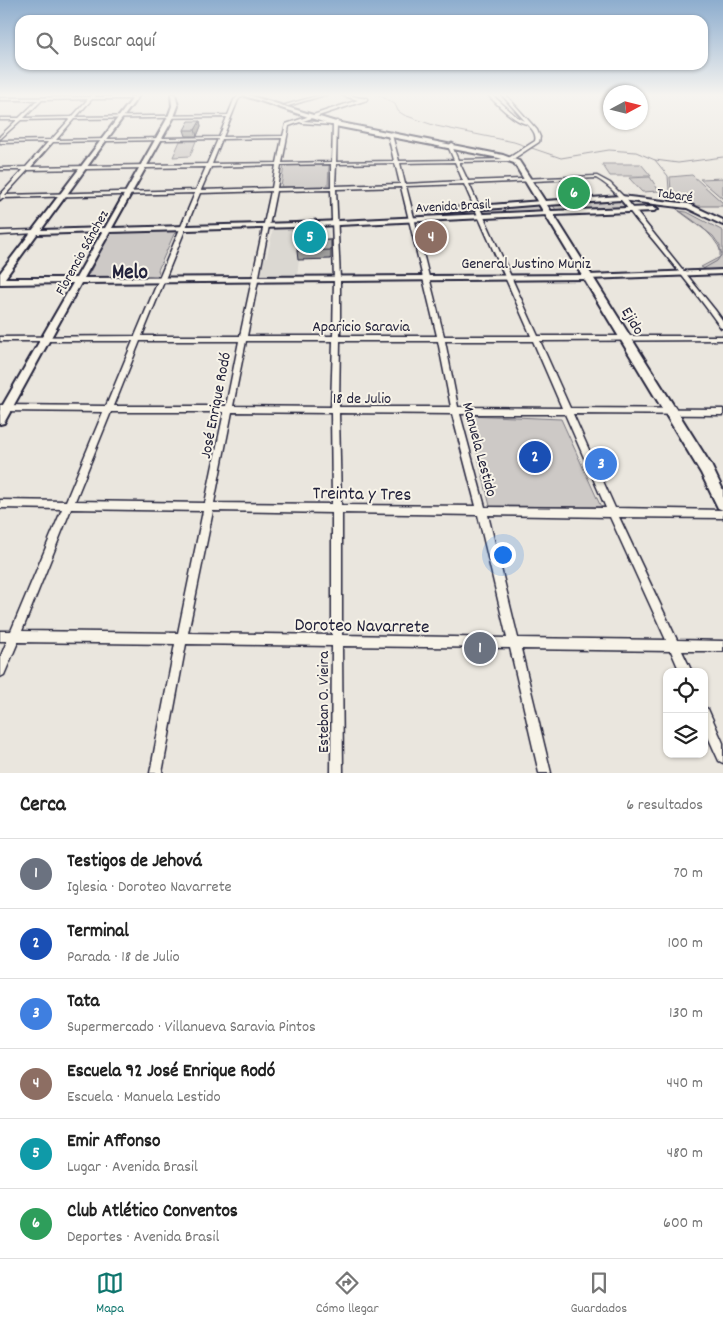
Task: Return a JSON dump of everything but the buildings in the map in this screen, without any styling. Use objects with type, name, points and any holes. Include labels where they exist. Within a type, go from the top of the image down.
[{"type":"main road","points":[[371,130],[514,155]]},
{"type":"main road","name":"Ejido","points":[[514,155],[723,488]]},
{"type":"main road","name":"Tabaré","points":[[621,198],[668,207]]},
{"type":"main road","name":"Avenida Brasil","points":[[548,208],[621,198]]},
{"type":"main road","name":"Tabaré","points":[[679,207],[723,229]]},
{"type":"main road","name":"Avenida Brasil","points":[[548,208],[631,209]]},
{"type":"main road","name":"Tabaré","points":[[631,209],[694,208],[723,223]]},
{"type":"main road","name":"Ejido","points":[[674,412],[713,480],[723,504]]},
{"type":"street","points":[[0,198],[63,130]]},
{"type":"street","points":[[0,280],[112,130]]},
{"type":"street","name":"Florencio Sánchez","points":[[0,420],[3,408],[80,281],[164,130]]},
{"type":"street","points":[[0,671],[224,130]]},
{"type":"street","name":"José Enrique Rodó","points":[[156,773],[242,339],[256,279],[272,226],[274,189],[286,130]]},
{"type":"street","name":"Esteban O. Vieira","points":[[336,130],[333,188],[338,278],[335,410],[337,773]]},
{"type":"street","points":[[0,169],[455,160],[514,155],[537,142],[538,137],[535,130]]},
{"type":"street","name":"Manuela Lestido","points":[[391,134],[396,161],[441,338],[455,410],[482,511],[545,773]]},
{"type":"street","points":[[0,142],[285,137]]},
{"type":"street","points":[[451,145],[464,182],[509,277],[613,514],[684,668]]},
{"type":"street","points":[[0,198],[333,188],[597,176],[606,181],[686,274],[723,326]]},
{"type":"street","name":"Avenida Brasil","points":[[478,212],[548,208]]},
{"type":"street","name":"Avenida Brasil","points":[[35,232],[272,226],[548,208]]},
{"type":"street","points":[[0,232],[35,232]]},
{"type":"street","name":"General Justino Muniz","points":[[0,280],[591,277],[723,273]]},
{"type":"street","name":"General Justino Muniz","points":[[692,282],[705,276],[723,273]]},
{"type":"street","name":"Aparicio Saravia","points":[[0,339],[723,338]]},
{"type":"street","name":"18 de Julio","points":[[3,408],[723,412]]},
{"type":"street","name":"Treinta y Tres","points":[[0,504],[613,514],[723,514]]},
{"type":"street","name":"Doroteo Navarrete","points":[[0,636],[513,642],[676,647],[723,646]]},
{"type":"street","points":[[708,722],[723,757]]},
{"type":"shaded area","points":[[180,141],[196,141],[190,156],[173,157]]},
{"type":"shaded area","points":[[602,164],[641,164],[651,176],[610,176]]},
{"type":"shaded area","points":[[284,165],[329,165],[328,186],[281,187]]},
{"type":"shaded area","points":[[692,175],[723,203],[723,206],[672,204],[670,177]]},
{"type":"shaded area","points":[[650,177],[659,191],[642,192],[629,178]]},
{"type":"shaded area","points":[[723,178],[723,199],[700,179]]},
{"type":"shaded area","points":[[618,200],[625,207],[556,210],[552,204]]},
{"type":"shaded area","points":[[540,205],[543,211],[484,214],[482,210]]},
{"type":"shaded area","points":[[679,211],[687,212],[723,231],[723,269],[707,270],[701,267],[720,257],[720,246],[713,236]]},
{"type":"shaded area","points":[[294,228],[293,240],[300,241],[300,250],[331,249],[331,259],[299,260],[297,276],[260,276],[264,257],[267,257],[273,229]]},
{"type":"shaded area","points":[[178,231],[174,234],[158,270],[160,275],[158,277],[85,277],[89,274],[110,232]]},
{"type":"shaded area","points":[[468,415],[561,419],[601,507],[490,506]]},
{"type":"waterway","points":[[456,130],[514,142],[561,158],[609,150],[636,152],[655,160]]},
{"type":"waterway","points":[[655,160],[678,163],[723,157]]},
{"type":"waterway","points":[[655,160],[668,176],[670,202]]},
{"type":"waterway","points":[[673,206],[708,232],[722,254],[717,261],[703,269]]},
{"type":"place","name":"Club Atlético Conventos","points":[[574,193]]},
{"type":"place","name":"Emir Affonso","points":[[310,237]]},
{"type":"place","name":"Escuela 92 José Enrique Rodó","points":[[431,237]]},
{"type":"place","name":"Terminal","points":[[535,457]]},
{"type":"place","name":"Tata","points":[[601,464]]},
{"type":"place","name":"Testigos de Jehová","points":[[480,648]]},
{"type":"district","name":"Melo","points":[[130,271]]}]
